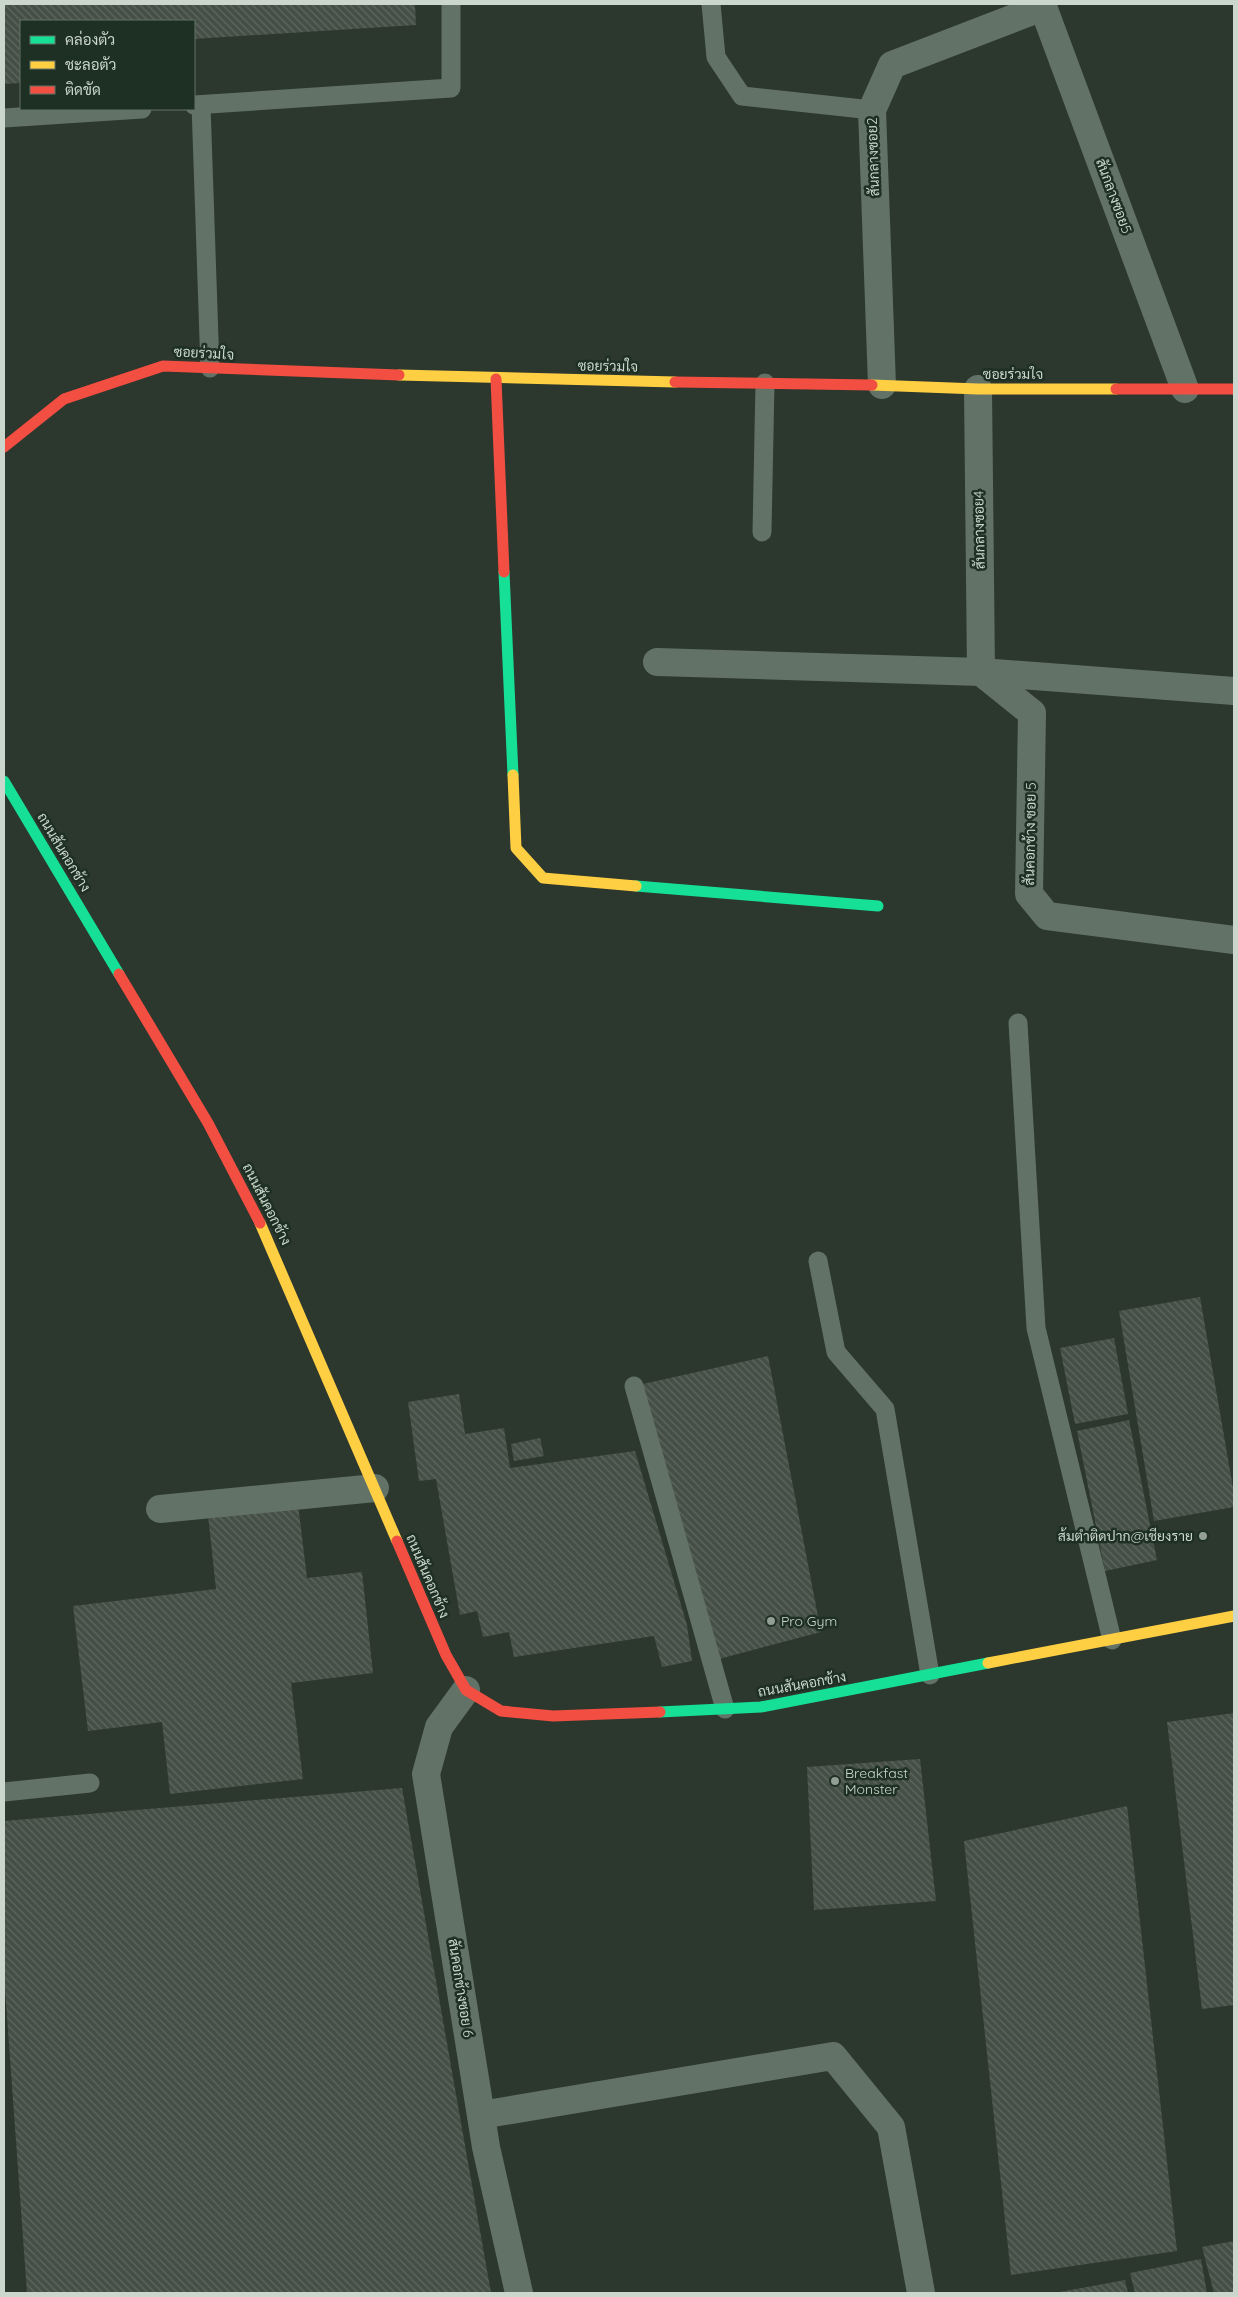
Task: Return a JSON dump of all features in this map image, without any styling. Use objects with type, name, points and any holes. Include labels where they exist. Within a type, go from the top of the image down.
[{"type":"street","name":"สันกลางซอย2","points":[[882,385],[872,110],[892,65],[1043,5]]},
{"type":"street","name":"สันกลางซอย5","points":[[1043,5],[1185,389]]},
{"type":"street","name":"ซอยร่วมใจ","points":[[4,448],[64,399],[163,366],[496,379],[882,385],[978,389],[1234,389]]},
{"type":"street","points":[[496,379],[516,848],[543,878],[878,906]]},
{"type":"street","name":"สันกลางซอย4","points":[[978,389],[981,672]]},
{"type":"street","points":[[657,662],[981,672],[1234,691]]},
{"type":"street","name":"สันคอกช้าง ซอย 5","points":[[981,672],[1032,713],[1029,894],[1047,916],[1234,940]]},
{"type":"street","name":"ถนนสันคอกช้าง","points":[[4,781],[208,1122],[270,1242],[446,1655],[466,1690],[501,1711],[553,1716],[761,1707],[1234,1616]]},
{"type":"street","points":[[160,1509],[374,1488]]},
{"type":"street","name":"สันคอกช้างซอย 6","points":[[466,1690],[439,1727],[426,1774],[482,2115],[519,2293]]},
{"type":"street","points":[[482,2115],[833,2056],[891,2128],[921,2293]]},
{"type":"lane","points":[[210,368],[197,105],[451,88],[451,4]]},
{"type":"lane","points":[[711,4],[716,57],[742,96],[872,110]]},
{"type":"lane","points":[[4,118],[127,110]]},
{"type":"lane","points":[[762,532],[766,383]]},
{"type":"lane","points":[[1018,1023],[1036,1328],[1112,1640]]},
{"type":"lane","points":[[818,1261],[836,1352],[885,1409],[930,1675]]},
{"type":"lane","points":[[634,1386],[724,1709]]},
{"type":"lane","points":[[4,1792],[90,1783]]},
{"type":"building","points":[[4,4],[415,4],[416,25],[195,39],[195,20],[20,20],[20,83],[4,84]]},
{"type":"building","points":[[1200,1297],[1234,1494],[1234,1507],[1154,1521],[1119,1311]]},
{"type":"building","points":[[1114,1338],[1128,1414],[1075,1424],[1060,1348]]},
{"type":"building","points":[[768,1356],[821,1632],[719,1659],[634,1386]]},
{"type":"building","points":[[459,1394],[465,1434],[504,1428],[510,1468],[635,1451],[687,1625],[692,1661],[662,1667],[654,1636],[514,1657],[509,1632],[483,1637],[477,1611],[460,1615],[436,1479],[419,1481],[408,1402]]},
{"type":"building","points":[[1129,1420],[1157,1560],[1105,1571],[1077,1431]]},
{"type":"building","points":[[540,1438],[544,1456],[514,1461],[511,1444]]},
{"type":"building","points":[[298,1504],[307,1578],[362,1572],[373,1673],[291,1683],[303,1779],[170,1794],[162,1722],[88,1731],[73,1606],[216,1589],[208,1515]]},
{"type":"building","points":[[1234,1713],[1234,2005],[1202,2009],[1167,1722]]},
{"type":"building","points":[[920,1759],[936,1901],[814,1910],[807,1767]]},
{"type":"building","points":[[402,1788],[491,2293],[27,2293],[4,1975],[4,1821]]},
{"type":"building","points":[[1127,1806],[1177,2251],[1011,2275],[964,1841]]},
{"type":"building","points":[[1234,2241],[1234,2293],[1214,2293],[1202,2247]]},
{"type":"building","points":[[1201,2259],[1207,2293],[1135,2293],[1130,2273]]},
{"type":"building","points":[[1125,2280],[1128,2293],[1060,2293],[1060,2292]]},
{"type":"traffic: fast","points":[[504,572],[513,775]]},
{"type":"traffic: fast","points":[[4,781],[119,974]]},
{"type":"traffic: fast","points":[[636,886],[878,906]]},
{"type":"traffic: fast","points":[[660,1712],[761,1707],[988,1663]]},
{"type":"traffic: slow","points":[[399,375],[675,382]]},
{"type":"traffic: slow","points":[[872,385],[978,389],[1116,389]]},
{"type":"traffic: slow","points":[[513,775],[516,848],[543,878],[636,886]]},
{"type":"traffic: slow","points":[[260,1223],[397,1541]]},
{"type":"traffic: slow","points":[[988,1663],[1234,1616]]},
{"type":"traffic: jam","points":[[4,447],[64,399],[163,366],[399,375]]},
{"type":"traffic: jam","points":[[496,379],[504,572]]},
{"type":"traffic: jam","points":[[675,382],[872,385]]},
{"type":"traffic: jam","points":[[1116,389],[1234,389]]},
{"type":"traffic: jam","points":[[119,974],[208,1123],[260,1223]]},
{"type":"traffic: jam","points":[[397,1541],[446,1655],[466,1690],[501,1711],[553,1716],[660,1712]]},
{"type":"place","name":"ส้มตำติดปาก@เชียงราย","points":[[1203,1536]]},
{"type":"place","name":"Pro Gym","points":[[771,1621]]},
{"type":"place","name":"Breakfast Monster","points":[[835,1781]]}]
